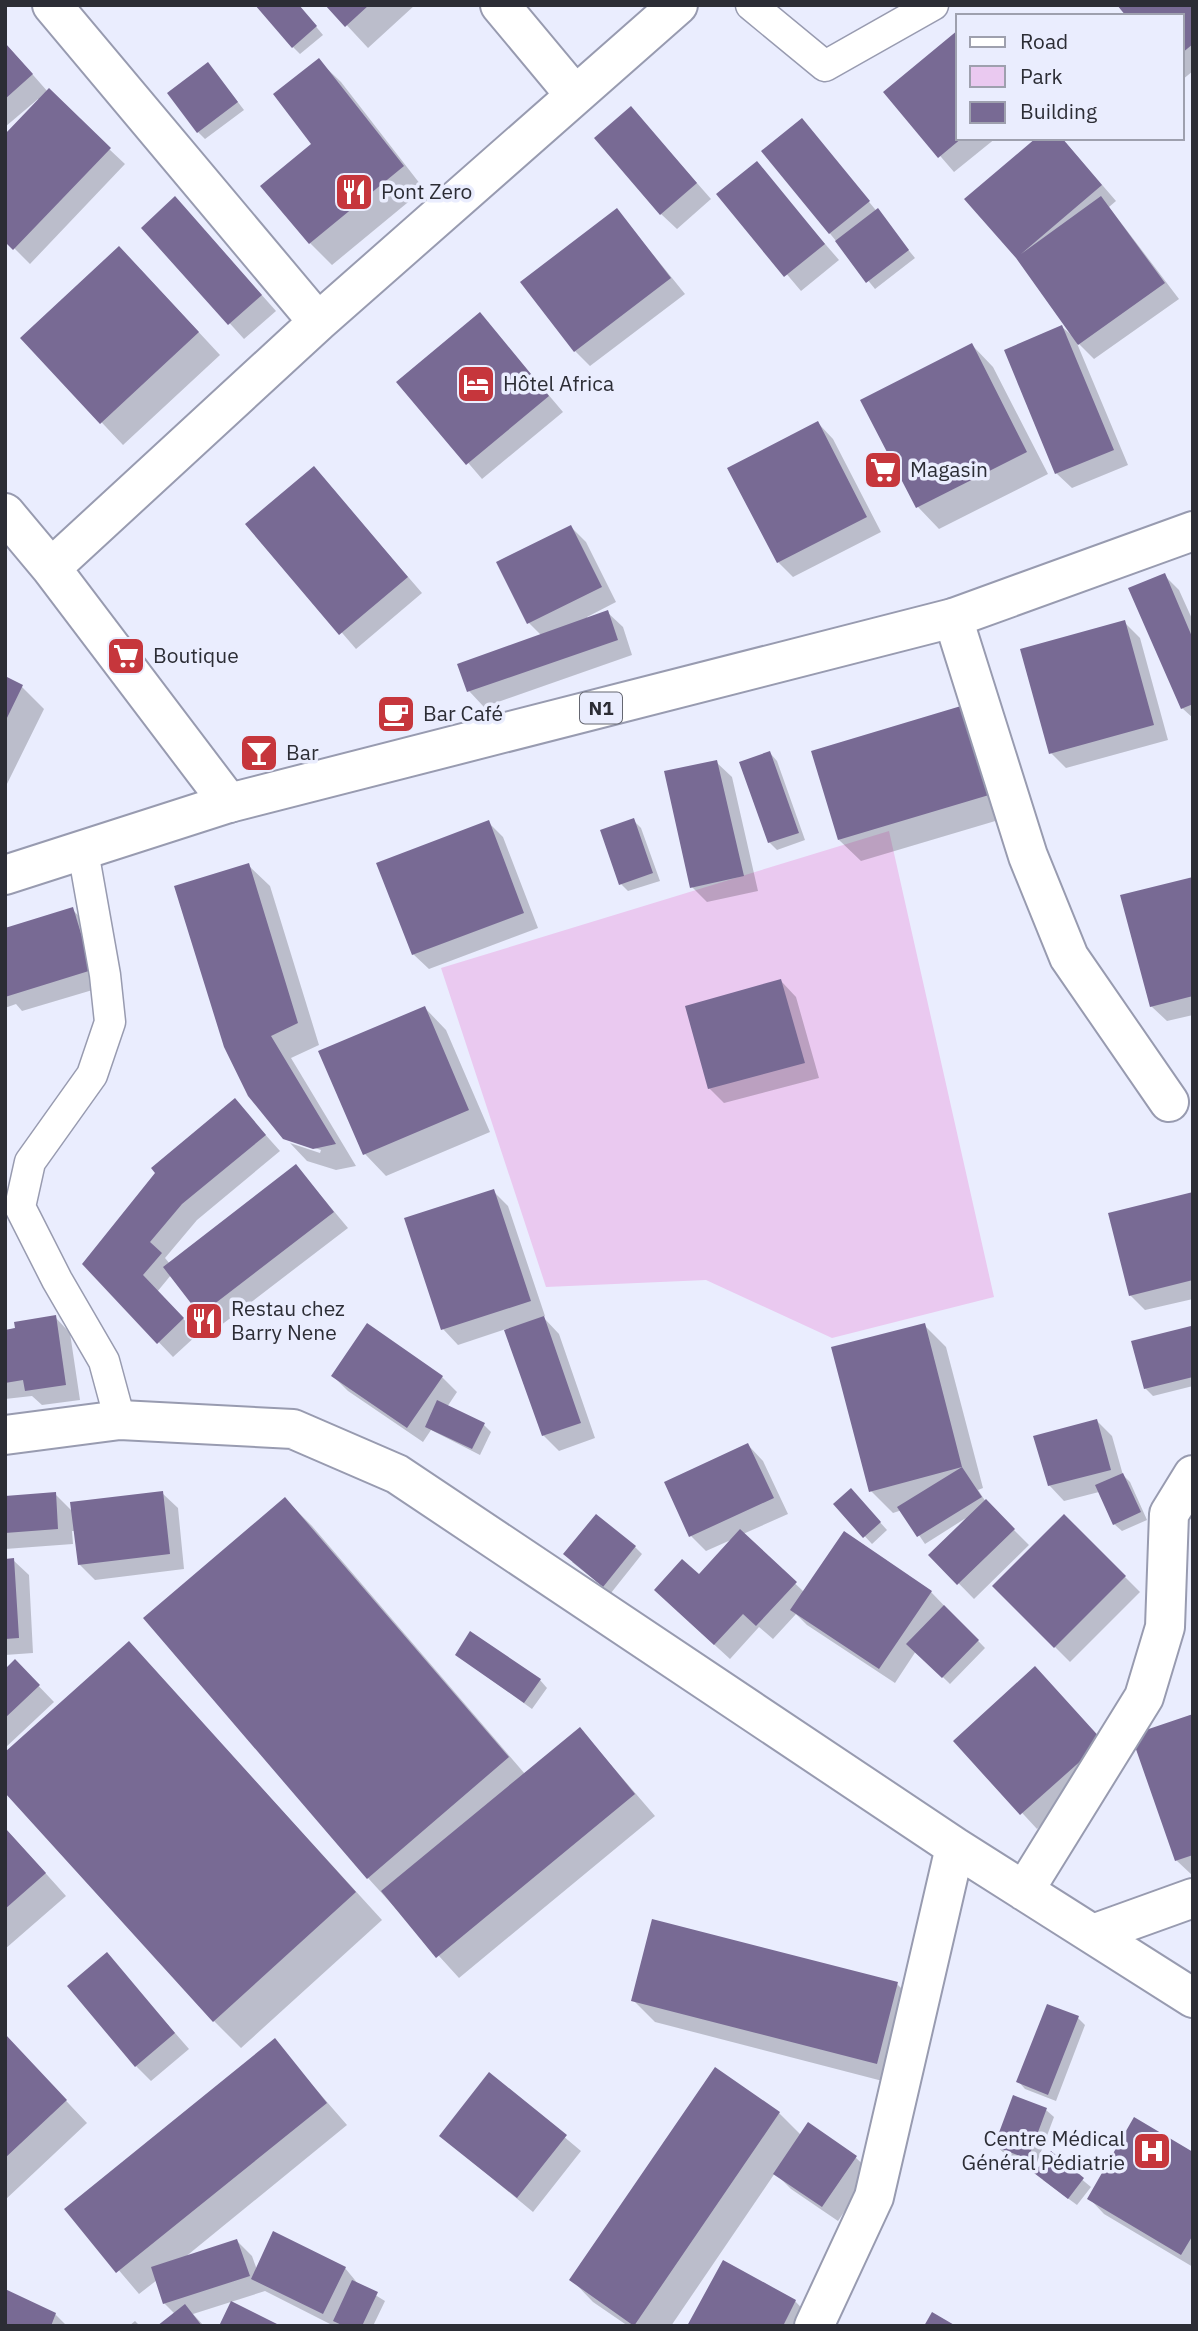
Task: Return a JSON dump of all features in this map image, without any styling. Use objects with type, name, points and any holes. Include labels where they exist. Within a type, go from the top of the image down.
[{"type":"main road","points":[[52,5],[318,322]]},
{"type":"main road","points":[[500,5],[575,95]]},
{"type":"main road","points":[[51,568],[318,322],[678,5]]},
{"type":"main road","points":[[5,513],[51,568],[229,803]]},
{"type":"main road","name":"N1","points":[[5,875],[229,803],[953,618],[1193,531]]},
{"type":"main road","points":[[953,618],[1028,856],[1069,957],[1169,1102]]},
{"type":"main road","points":[[5,1435],[120,1420],[293,1429],[397,1474],[955,1847],[1193,1998]]},
{"type":"main road","points":[[1024,1891],[1144,1697],[1165,1627],[1169,1514],[1193,1475]]},
{"type":"main road","points":[[814,2326],[874,2197],[955,1847]]},
{"type":"main road","points":[[1093,1934],[1193,1898]]},
{"type":"lane","points":[[751,5],[825,66],[933,5]]},
{"type":"lane","points":[[83,851],[105,975],[110,1022],[92,1074],[30,1163],[20,1207],[57,1280],[104,1361],[120,1420]]},
{"type":"green space","points":[[889,831],[994,1297],[832,1338],[706,1280],[546,1287],[441,968]]},
{"type":"building","points":[[255,5],[299,5],[317,26],[292,48]]},
{"type":"building","points":[[325,5],[369,5],[345,27]]},
{"type":"building","points":[[1117,5],[1191,5],[1193,44],[1184,51],[1184,14],[1124,14]]},
{"type":"building","points":[[956,32],[956,140],[960,140],[938,158],[883,92]]},
{"type":"building","points":[[5,43],[33,74],[5,99]]},
{"type":"building","points":[[319,58],[404,166],[309,244],[260,186],[311,144],[273,94]]},
{"type":"building","points":[[208,62],[238,102],[197,133],[167,93]]},
{"type":"building","points":[[49,88],[111,148],[13,250],[5,242],[5,134]]},
{"type":"building","points":[[631,106],[697,183],[660,215],[594,138]]},
{"type":"building","points":[[802,118],[870,201],[829,234],[761,151]]},
{"type":"building","points":[[1034,140],[1064,140],[1102,185],[1021,254],[1101,196],[1165,283],[1078,345],[1016,258],[964,199]]},
{"type":"building","points":[[757,161],[825,244],[784,277],[716,194]]},
{"type":"building","points":[[175,196],[262,295],[228,325],[141,228]]},
{"type":"building","points":[[617,208],[671,278],[574,352],[520,282]]},
{"type":"building","points":[[878,208],[909,250],[866,283],[835,241]]},
{"type":"building","points":[[119,246],[199,332],[100,424],[20,338]]},
{"type":"building","points":[[480,312],[549,396],[466,465],[396,382]]},
{"type":"building","points":[[1062,325],[1114,450],[1055,474],[1004,350]]},
{"type":"building","points":[[972,343],[1027,452],[916,508],[860,400]]},
{"type":"building","points":[[818,421],[867,517],[777,563],[727,468]]},
{"type":"building","points":[[314,466],[408,577],[339,635],[245,524]]},
{"type":"building","points":[[571,525],[602,587],[527,624],[496,562]]},
{"type":"building","points":[[1165,573],[1193,639],[1193,704],[1181,709],[1128,588]]},
{"type":"building","points":[[608,610],[618,640],[467,692],[457,664]]},
{"type":"building","points":[[1125,620],[1154,725],[1049,754],[1020,649]]},
{"type":"building","points":[[5,676],[23,685],[5,722]]},
{"type":"building","points":[[971,703],[999,792],[838,840],[811,751]]},
{"type":"building","points":[[770,751],[799,833],[768,843],[739,762]]},
{"type":"building","points":[[717,760],[744,876],[690,888],[664,771]]},
{"type":"building","points":[[634,818],[653,873],[619,885],[600,830]]},
{"type":"building","points":[[489,820],[524,913],[412,955],[376,863]]},
{"type":"building","points":[[249,863],[298,1023],[271,1036],[336,1144],[313,1149],[283,1139],[248,1096],[224,1047],[174,886]]},
{"type":"building","points":[[1193,877],[1193,996],[1150,1007],[1120,895]]},
{"type":"building","points":[[73,907],[92,970],[5,997],[5,928]]},
{"type":"building","points":[[781,979],[805,1063],[708,1089],[685,1006]]},
{"type":"building","points":[[425,1006],[469,1110],[363,1155],[318,1051]]},
{"type":"building","points":[[235,1098],[266,1135],[182,1204],[150,1242],[162,1253],[143,1275],[184,1318],[157,1344],[82,1264],[155,1173],[151,1168]]},
{"type":"building","points":[[296,1164],[334,1212],[200,1315],[163,1267]]},
{"type":"building","points":[[494,1189],[531,1301],[441,1330],[404,1218]]},
{"type":"building","points":[[1193,1192],[1193,1280],[1129,1296],[1108,1213]]},
{"type":"building","points":[[56,1315],[66,1385],[25,1391],[23,1380],[5,1383],[5,1330],[15,1328],[14,1322]]},
{"type":"building","points":[[544,1316],[581,1423],[542,1436],[504,1330]]},
{"type":"building","points":[[367,1323],[443,1376],[407,1428],[331,1376]]},
{"type":"building","points":[[925,1323],[962,1467],[869,1492],[831,1347]]},
{"type":"building","points":[[1191,1326],[1193,1377],[1144,1389],[1131,1341]]},
{"type":"building","points":[[437,1400],[485,1423],[472,1449],[425,1427]]},
{"type":"building","points":[[1097,1419],[1111,1470],[1048,1486],[1033,1436]]},
{"type":"building","points":[[748,1443],[774,1498],[689,1537],[664,1482]]},
{"type":"building","points":[[962,1467],[982,1497],[917,1537],[897,1507]]},
{"type":"building","points":[[1123,1473],[1141,1512],[1113,1525],[1095,1485]]},
{"type":"building","points":[[851,1488],[881,1522],[863,1538],[833,1504]]},
{"type":"building","points":[[163,1491],[170,1554],[78,1565],[70,1502]]},
{"type":"building","points":[[56,1492],[58,1529],[5,1533],[5,1496]]},
{"type":"building","points":[[285,1497],[509,1757],[367,1879],[143,1618]]},
{"type":"building","points":[[986,1499],[1015,1529],[957,1585],[928,1555]]},
{"type":"building","points":[[596,1514],[636,1546],[603,1587],[563,1554]]},
{"type":"building","points":[[1064,1514],[1126,1576],[1054,1648],[992,1586]]},
{"type":"building","points":[[740,1529],[797,1582],[756,1626],[743,1614],[714,1645],[654,1590],[682,1559],[699,1574]]},
{"type":"building","points":[[844,1531],[932,1591],[879,1669],[790,1610]]},
{"type":"building","points":[[14,1558],[19,1638],[5,1639],[5,1559]]},
{"type":"building","points":[[944,1605],[979,1640],[942,1678],[906,1644]]},
{"type":"building","points":[[470,1631],[541,1679],[524,1703],[455,1655]]},
{"type":"building","points":[[129,1641],[356,1892],[213,2022],[5,1793],[5,1752]]},
{"type":"building","points":[[15,1659],[40,1685],[5,1718],[5,1669]]},
{"type":"building","points":[[1035,1666],[1103,1741],[1020,1815],[953,1741]]},
{"type":"building","points":[[1193,1714],[1193,1855],[1175,1861],[1131,1735]]},
{"type":"building","points":[[580,1727],[635,1794],[436,1958],[381,1891]]},
{"type":"building","points":[[5,1828],[46,1873],[5,1909]]},
{"type":"building","points":[[652,1919],[898,1982],[877,2064],[631,2001]]},
{"type":"building","points":[[107,1952],[175,2033],[135,2067],[67,1986]]},
{"type":"building","points":[[1047,2004],[1079,2016],[1048,2095],[1016,2082]]},
{"type":"building","points":[[5,2034],[67,2100],[5,2158]]},
{"type":"building","points":[[275,2038],[327,2103],[116,2273],[64,2209]]},
{"type":"building","points":[[715,2067],[780,2112],[634,2326],[569,2280]]},
{"type":"building","points":[[489,2072],[567,2135],[517,2198],[439,2136]]},
{"type":"building","points":[[1013,2095],[1047,2108],[1028,2159],[994,2146]]},
{"type":"building","points":[[1134,2117],[1193,2152],[1193,2235],[1181,2255],[1087,2199]]},
{"type":"building","points":[[808,2122],[857,2156],[822,2207],[773,2174]]},
{"type":"building","points":[[1051,2151],[1084,2178],[1068,2199],[1034,2173]]},
{"type":"building","points":[[273,2231],[346,2267],[323,2314],[251,2279]]},
{"type":"building","points":[[237,2239],[250,2276],[163,2304],[151,2267]]},
{"type":"building","points":[[723,2260],[796,2300],[783,2326],[687,2326]]},
{"type":"building","points":[[352,2280],[378,2292],[362,2326],[344,2326],[333,2321]]},
{"type":"building","points":[[5,2289],[56,2313],[51,2326],[5,2326]]},
{"type":"building","points":[[231,2301],[281,2326],[219,2326]]},
{"type":"building","points":[[185,2304],[202,2326],[157,2326]]},
{"type":"building","points":[[932,2312],[956,2326],[924,2326]]},
{"type":"place","name":"Pont Zero","points":[[354,192]]},
{"type":"place","name":"Hôtel Africa","points":[[476,384]]},
{"type":"place","name":"Magasin","points":[[883,470]]},
{"type":"place","name":"Boutique","points":[[126,656]]},
{"type":"place","name":"Bar Café","points":[[396,714]]},
{"type":"place","name":"Bar","points":[[259,753]]},
{"type":"place","name":"Restau chez Barry Nene","points":[[204,1321]]},
{"type":"place","name":"Centre Médical Général Pédiatrie","points":[[1152,2151]]}]
